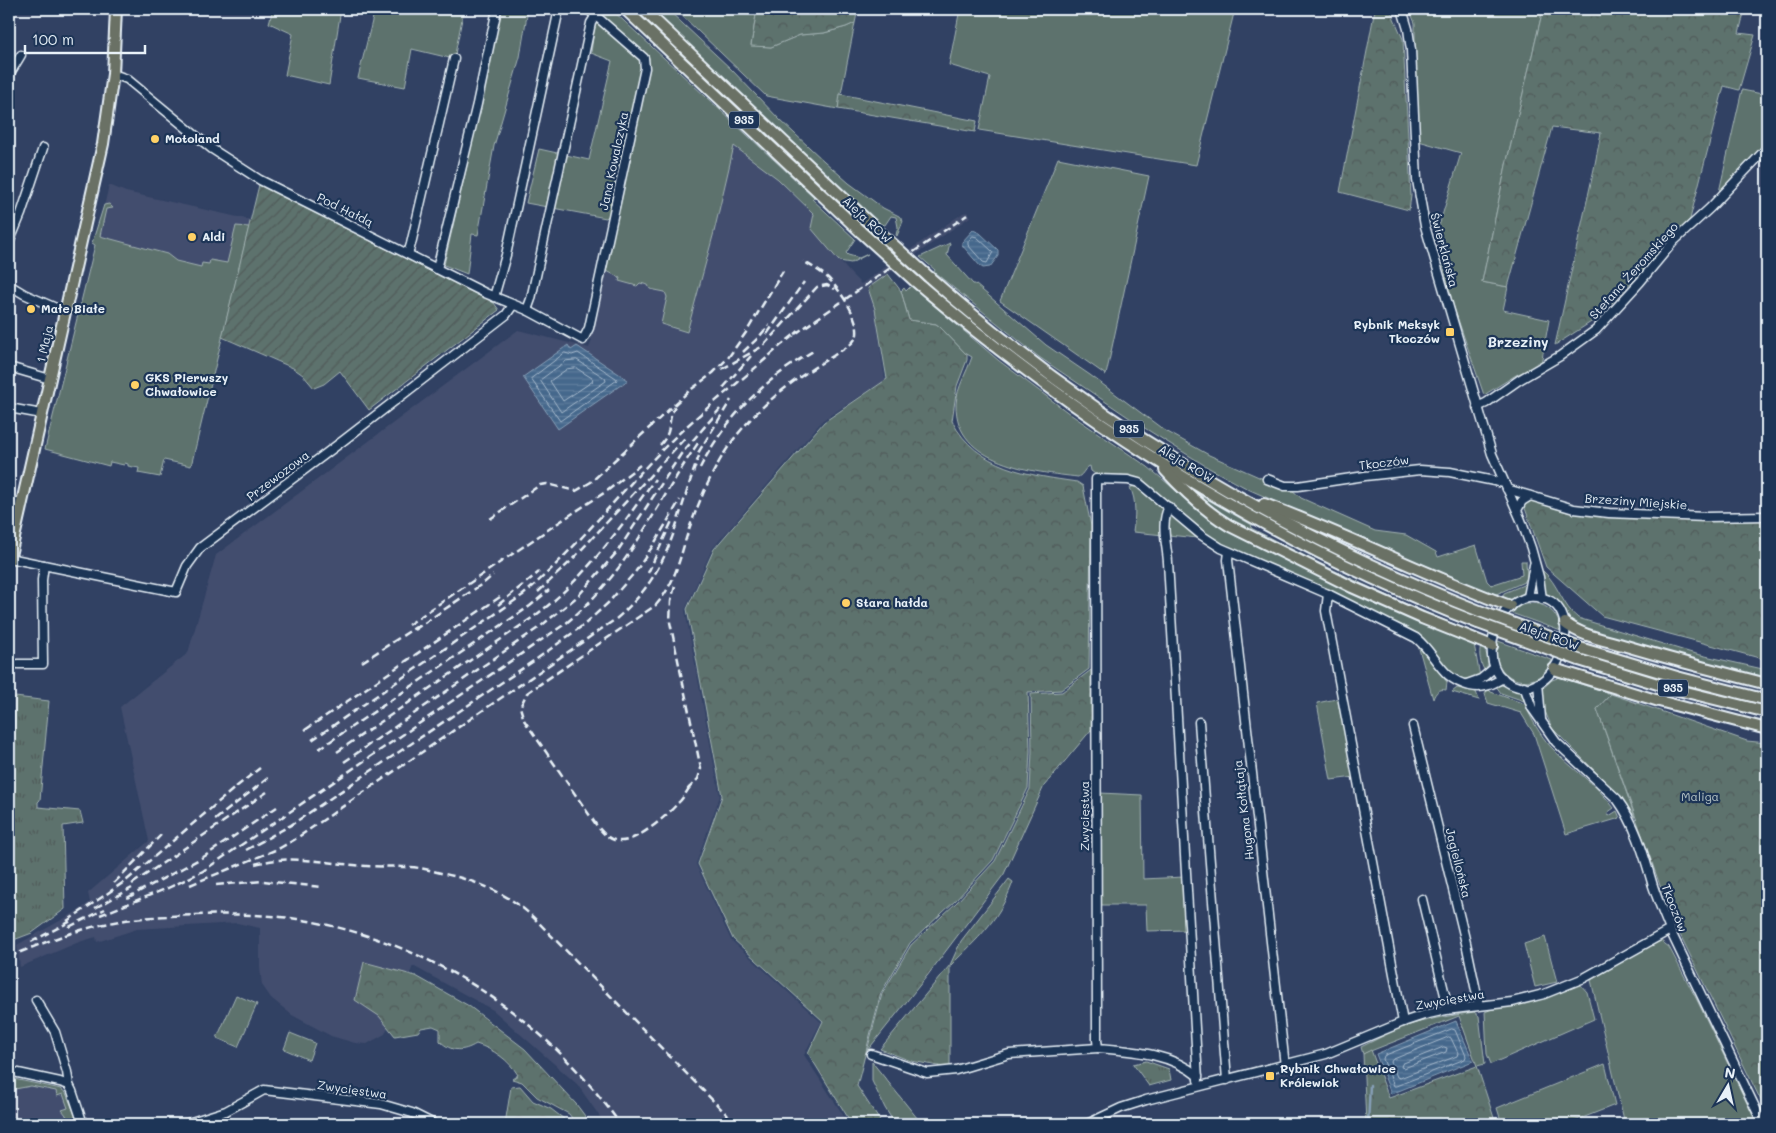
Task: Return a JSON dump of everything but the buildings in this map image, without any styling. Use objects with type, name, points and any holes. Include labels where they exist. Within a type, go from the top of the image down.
[{"type":"main road","name":"1 Maja","points":[[9,559],[100,160],[113,74],[116,9]]},
{"type":"main road","name":"Aleja ROW","points":[[625,9],[915,281],[984,339],[1054,392],[1158,462],[1230,505],[1317,552],[1389,586],[1478,623],[1579,660],[1674,689],[1767,712]]},
{"type":"main road","name":"Aleja ROW","points":[[643,9],[929,277],[1003,338],[1066,386],[1166,453],[1235,494],[1300,529],[1420,587],[1482,612],[1583,648],[1677,677],[1767,700]]},
{"type":"main road","points":[[1158,462],[1188,495],[1205,510],[1230,526],[1352,587],[1492,646]]},
{"type":"main road","points":[[1235,494],[1305,519],[1510,606]]},
{"type":"main road","points":[[1565,623],[1575,630],[1613,642],[1698,667],[1767,684]]},
{"type":"main road","points":[[1554,669],[1667,703],[1767,729]]},
{"type":"street","points":[[437,269],[477,104],[497,9]]},
{"type":"street","points":[[494,297],[506,255],[560,9]]},
{"type":"street","name":"Jana Kowalczyka","points":[[583,340],[589,328],[645,68],[644,58],[588,9]]},
{"type":"street","name":"Świerklańska","points":[[1402,9],[1408,29],[1411,50],[1417,172],[1427,235],[1477,407],[1496,464],[1506,486]]},
{"type":"street","points":[[527,310],[531,299],[591,23],[596,15]]},
{"type":"street","points":[[9,75],[21,55]]},
{"type":"street","points":[[408,254],[454,59]]},
{"type":"street","name":"Pod Hałdą","points":[[113,74],[127,79],[190,132],[250,174],[494,297],[527,310],[583,340]]},
{"type":"street","points":[[9,243],[21,214],[43,148]]},
{"type":"street","name":"Stefana Żeromskiego","points":[[1477,407],[1560,356],[1596,330],[1674,241],[1710,208],[1767,148]]},
{"type":"street","points":[[9,285],[24,294],[65,312]]},
{"type":"street","name":"Przewozowa","points":[[9,559],[176,592],[187,566],[200,548],[434,371],[506,315],[513,305]]},
{"type":"street","points":[[9,367],[50,379]]},
{"type":"street","points":[[9,408],[42,414]]},
{"type":"street","points":[[1486,479],[1496,464]]},
{"type":"street","name":"Tkoczów","points":[[1267,479],[1285,486],[1298,486],[1420,470],[1450,472],[1486,479],[1506,486]]},
{"type":"street","name":"Zwycięstwa","points":[[1098,1048],[1096,479],[1128,480],[1139,483],[1169,507]]},
{"type":"street","points":[[1506,486],[1531,548],[1539,577],[1542,599]]},
{"type":"street","name":"Brzeziny Miejskie","points":[[1506,486],[1530,496],[1574,509],[1609,513],[1706,517],[1767,516]]},
{"type":"street","points":[[1517,510],[1522,501],[1530,496]]},
{"type":"street","points":[[9,500],[21,504]]},
{"type":"street","points":[[1199,1087],[1165,525],[1169,507],[1201,534],[1229,552],[1328,594],[1416,638],[1447,675],[1455,681],[1480,688],[1489,686],[1503,678]]},
{"type":"street","name":"Hugona Kołłątaja","points":[[1229,552],[1228,560],[1248,752],[1285,1066]]},
{"type":"street","points":[[1528,598],[1534,562]]},
{"type":"street","points":[[18,664],[43,664],[42,580],[44,565]]},
{"type":"street","points":[[1328,594],[1326,611],[1403,1022]]},
{"type":"street","points":[[1522,599],[1542,599],[1558,609],[1565,623],[1566,633],[1554,669],[1549,676],[1538,684],[1524,686],[1512,684],[1494,668],[1491,655],[1492,646],[1502,617],[1510,606],[1522,599]]},
{"type":"street","points":[[1465,685],[1481,679],[1494,668]]},
{"type":"street","name":"Tkoczów","points":[[1538,684],[1541,719]]},
{"type":"street","name":"Tkoczów","points":[[1524,686],[1532,708],[1556,742],[1617,799],[1636,830],[1654,888],[1670,930],[1763,1124]]},
{"type":"street","points":[[1199,722],[1227,1080]]},
{"type":"street","name":"Jagiellońska","points":[[1413,726],[1480,1005]]},
{"type":"street","points":[[1422,899],[1445,995],[1446,1010]]},
{"type":"street","name":"Zwycięstwa","points":[[1087,1124],[1136,1103],[1326,1054],[1403,1022],[1446,1010],[1524,999],[1560,988],[1604,967],[1670,930]]},
{"type":"street","points":[[36,1000],[55,1032],[67,1072],[68,1085],[83,1124]]},
{"type":"street","points":[[870,1054],[927,1073],[956,1070],[1009,1054],[1098,1048],[1131,1051],[1155,1056],[1182,1066],[1198,1076]]},
{"type":"street","points":[[9,1071],[68,1085]]},
{"type":"street","name":"Zwycięstwa","points":[[185,1124],[226,1111],[264,1090],[381,1104],[412,1113],[434,1124]]},
{"type":"shaded area","points":[[734,146],[778,179],[814,215],[811,228],[861,284],[963,213],[967,212],[970,217],[868,288],[875,309],[885,380],[823,420],[712,549],[685,610],[720,796],[696,864],[731,940],[821,1022],[804,1055],[849,1124],[605,1124],[577,1084],[493,1010],[413,966],[385,1034],[367,1044],[355,1043],[331,1036],[292,1015],[271,998],[262,985],[260,928],[237,923],[137,929],[97,942],[96,937],[79,942],[20,967],[17,945],[90,902],[88,893],[149,841],[120,707],[188,653],[216,555],[518,330],[589,348],[603,288],[605,270],[621,278],[649,285],[650,289],[665,292],[687,332],[714,232]]},
{"type":"shaded area","points":[[109,185],[126,192],[251,220],[236,282],[95,245]]},
{"type":"shaded area","points":[[9,1078],[61,1090],[79,1124],[9,1124]]},
{"type":"green space","points":[[273,9],[341,9],[329,85],[285,75],[293,34],[269,23]]},
{"type":"green space","points":[[375,9],[464,9],[454,59],[412,49],[405,87],[358,78]]},
{"type":"green space","points":[[499,9],[528,9],[520,57],[494,146],[478,235],[472,234],[467,274],[444,265],[472,143]]},
{"type":"green space","points":[[592,9],[611,9],[814,197],[812,199],[855,239],[846,253],[848,255],[859,258],[868,254],[851,263],[839,261],[811,228],[814,214],[778,179],[734,146],[714,232],[687,332],[661,324],[667,297],[665,292],[650,289],[648,285],[640,283],[637,286],[619,281],[620,278],[605,270],[618,208],[606,218],[526,203],[539,149],[589,160],[612,61],[591,53],[596,15],[648,64],[649,58]]},
{"type":"green space","points":[[631,9],[634,9],[791,156],[789,158]]},
{"type":"green space","points":[[651,9],[667,9],[824,161],[849,183],[883,208],[899,216],[903,221],[897,236],[896,217],[891,216],[885,225],[882,225]]},
{"type":"green space","points":[[675,9],[757,9],[751,45],[771,47],[800,35],[824,33],[855,23],[838,109],[766,96]]},
{"type":"green space","points":[[757,9],[858,9],[855,23],[846,27],[824,33],[800,35],[771,47],[751,46]]},
{"type":"green space","points":[[960,9],[1235,9],[1196,165],[979,130],[990,77],[949,65]]},
{"type":"green space","points":[[1375,9],[1390,9],[1403,39],[1411,196],[1409,210],[1340,192]]},
{"type":"green space","points":[[1409,9],[1543,9],[1506,165],[1482,282],[1508,287],[1503,310],[1549,320],[1541,364],[1516,375],[1484,395],[1453,305],[1436,236],[1461,153],[1415,140],[1415,23]]},
{"type":"green space","points":[[1543,9],[1745,9],[1739,33],[1755,35],[1739,90],[1724,86],[1690,219],[1599,317],[1555,345],[1601,133],[1552,127],[1508,287],[1482,282],[1506,165]]},
{"type":"green space","points":[[1742,90],[1767,95],[1767,141],[1719,192]]},
{"type":"green space","points":[[840,94],[977,121],[975,132],[838,109]]},
{"type":"green space","points":[[1058,158],[1149,176],[1106,375],[1000,301]]},
{"type":"green space","points":[[259,185],[494,303],[499,310],[369,410],[340,371],[324,384],[314,388],[303,375],[293,368],[222,337]]},
{"type":"green space","points":[[831,194],[880,239],[878,241],[830,196]]},
{"type":"green space","name":"GKS Pierwszy Chwałowice","points":[[109,204],[113,208],[106,209],[100,236],[167,254],[176,261],[201,267],[202,263],[209,264],[210,260],[227,263],[236,226],[249,227],[191,466],[164,460],[160,477],[138,473],[139,468],[128,466],[125,463],[124,465],[110,462],[109,466],[45,449],[95,245],[92,243],[104,205]]},
{"type":"green space","points":[[950,243],[947,255],[973,284],[1046,345],[1164,430],[1209,455],[1277,485],[1290,488],[1301,498],[1375,531],[1406,535],[1436,552],[1438,557],[1476,545],[1487,581],[1491,585],[1522,575],[1521,561],[1526,561],[1527,578],[1524,582],[1494,595],[1250,490],[1209,468],[1143,427],[1039,357],[934,272],[935,270],[920,257]]},
{"type":"green space","points":[[915,271],[1010,350],[1306,538],[1377,573],[1480,616],[1479,618],[1344,559],[1229,498],[1119,429],[1066,393],[963,314],[913,272]]},
{"type":"green space","points":[[888,274],[901,291],[909,320],[936,324],[967,355],[967,360],[957,386],[952,421],[963,437],[975,450],[990,460],[1006,467],[1041,476],[1077,482],[1083,486],[1091,526],[1089,669],[1061,690],[1028,692],[1030,751],[1028,788],[993,860],[956,900],[910,943],[881,993],[857,1086],[882,1124],[852,1124],[808,1053],[823,1021],[733,939],[698,864],[722,796],[687,609],[714,549],[824,422],[887,379],[875,309],[868,288]]},
{"type":"green space","points":[[911,286],[998,360],[1070,414],[1148,467],[1199,510],[1219,524],[1474,644],[1480,677],[1468,679],[1458,677],[1444,665],[1425,640],[1411,629],[1365,610],[1316,585],[1258,563],[1220,543],[1159,494],[1134,479],[1121,475],[1102,476],[1091,471],[1090,466],[1078,477],[1041,472],[1000,462],[983,453],[969,440],[959,424],[956,404],[960,386],[972,357],[965,353],[936,324],[909,320],[901,291],[904,288],[906,291]]},
{"type":"green space","points":[[1134,486],[1150,495],[1161,505],[1164,515],[1164,535],[1133,532],[1135,504],[1130,488]]},
{"type":"green space","points":[[1186,487],[1252,525],[1251,528],[1391,597],[1477,633],[1476,636],[1377,595],[1223,518]]},
{"type":"green space","points":[[1521,497],[1601,512],[1767,516],[1767,660],[1602,616],[1546,567]]},
{"type":"green space","points":[[1170,515],[1198,538],[1168,535],[1167,521]]},
{"type":"green space","points":[[1303,523],[1339,538],[1338,540]]},
{"type":"green space","points":[[1343,540],[1489,602],[1488,604],[1400,568]]},
{"type":"green space","points":[[1543,571],[1578,618],[1692,653],[1767,670],[1767,680],[1651,650],[1573,625],[1560,606],[1545,593]]},
{"type":"green space","points":[[1528,583],[1527,588],[1519,597],[1502,599],[1504,593]]},
{"type":"green space","points":[[1534,603],[1544,606],[1556,616],[1561,631],[1511,613],[1521,605]]},
{"type":"green space","points":[[1498,641],[1552,660],[1545,672],[1536,678],[1525,681],[1515,679],[1506,674],[1499,665],[1496,654]]},
{"type":"green space","points":[[1418,645],[1447,682],[1446,690],[1438,691],[1433,699]]},
{"type":"green space","points":[[1481,647],[1486,652],[1488,658],[1485,671],[1480,659]]},
{"type":"green space","points":[[1091,670],[1091,730],[1044,786],[1004,874],[927,976],[867,1051],[882,994],[911,945],[957,902],[995,861],[1030,789],[1032,752],[1031,694],[1062,692]]},
{"type":"green space","points":[[1560,677],[1611,694],[1597,709],[1635,817],[1620,796],[1552,728],[1542,704],[1542,689],[1552,680]]},
{"type":"green space","points":[[1504,685],[1520,693],[1527,702],[1501,693],[1496,686]]},
{"type":"green space","points":[[1457,688],[1476,692],[1479,700],[1452,692]]},
{"type":"green space","points":[[1488,689],[1491,692],[1525,704],[1536,727],[1547,742],[1607,799],[1614,808],[1607,813],[1609,816],[1617,811],[1620,818],[1566,834],[1534,734],[1521,713],[1488,703],[1485,694]]},
{"type":"green space","name":"Maliga","points":[[1611,694],[1747,741],[1767,743],[1767,1113],[1671,916],[1597,709]]},
{"type":"green space","points":[[15,697],[49,701],[38,807],[80,811],[83,823],[63,826],[65,909],[32,933],[11,941]]},
{"type":"green space","points":[[1341,698],[1355,777],[1331,780],[1317,703]]},
{"type":"green space","points":[[1100,793],[1142,795],[1143,879],[1184,877],[1187,930],[1147,931],[1146,905],[1101,905]]},
{"type":"green space","points":[[1009,879],[1013,882],[1001,908],[987,928],[950,966],[950,1068],[911,1061],[880,1049],[950,965],[961,941]]},
{"type":"green space","points":[[1545,937],[1557,982],[1535,987],[1524,944]]},
{"type":"green space","points":[[1661,941],[1669,947],[1697,1000],[1757,1124],[1625,1124],[1591,980]]},
{"type":"green space","points":[[364,962],[416,976],[469,1006],[525,1049],[576,1104],[591,1124],[576,1124],[569,1114],[537,1097],[522,1082],[512,1079],[518,1075],[505,1060],[488,1049],[476,1044],[457,1050],[448,1047],[440,1041],[440,1029],[433,1026],[421,1028],[418,1032],[395,1036],[379,1016],[355,1000]]},
{"type":"green space","points":[[1580,984],[1587,992],[1594,1019],[1491,1064],[1487,1054],[1485,1012],[1535,1000]]},
{"type":"green space","points":[[236,995],[257,1004],[238,1047],[217,1038]]},
{"type":"green space","points":[[1474,1012],[1479,1016],[1485,1064],[1477,1066],[1459,1016],[1363,1054],[1361,1047],[1403,1026]]},
{"type":"green space","points":[[290,1033],[315,1043],[309,1060],[284,1049]]},
{"type":"green space","points":[[1371,1050],[1389,1098],[1477,1066],[1496,1124],[1366,1124],[1363,1054]]},
{"type":"green space","points":[[1146,1061],[1169,1069],[1171,1080],[1149,1086],[1133,1064]]},
{"type":"green space","points":[[872,1062],[922,1124],[895,1124],[872,1081]]},
{"type":"green space","points":[[1605,1064],[1615,1105],[1567,1124],[1502,1124],[1497,1108]]},
{"type":"green space","points":[[9,1078],[61,1089],[66,1093],[79,1124],[68,1124],[66,1115],[62,1110],[68,1108],[63,1094],[57,1096],[56,1091],[31,1086],[15,1089],[13,1083],[9,1084]]},
{"type":"green space","points":[[520,1086],[533,1101],[551,1109],[564,1119],[550,1124],[505,1124],[511,1087]]},
{"type":"water","points":[[973,230],[980,233],[998,250],[998,256],[990,267],[983,268],[980,266],[962,245],[962,242]]},
{"type":"water","points":[[568,345],[571,350],[577,346],[628,380],[558,429],[523,377]]},
{"type":"water","points":[[1456,1021],[1473,1061],[1391,1094],[1376,1054]]},
{"type":"waterway","points":[[1368,1124],[1370,1085]]},
{"type":"railway","points":[[795,334],[967,215]]},
{"type":"railway","points":[[690,787],[673,808],[643,833],[626,840],[619,841],[609,838],[597,826],[524,720],[520,707],[527,693],[656,605],[663,597],[673,578],[689,529],[705,490],[733,440],[773,398],[808,372],[847,347],[856,338],[857,327],[855,320],[843,296],[828,278],[803,261]]},
{"type":"railway","points":[[490,519],[540,485],[547,484],[576,491],[591,482],[689,391],[713,373],[728,358],[747,331],[783,271]]},
{"type":"railway","points":[[767,334],[804,282]]},
{"type":"railway","points":[[722,369],[763,346],[817,287],[827,285],[835,289]]},
{"type":"railway","points":[[743,352],[769,325]]},
{"type":"railway","points":[[312,740],[523,595],[560,560],[677,435],[799,331]]},
{"type":"railway","points":[[700,468],[722,432],[748,401],[780,373],[815,350]]},
{"type":"railway","points":[[723,388],[751,356]]},
{"type":"railway","points":[[698,453],[731,400]]},
{"type":"railway","points":[[660,445],[669,430],[672,412],[675,407]]},
{"type":"railway","points":[[344,762],[541,626],[578,596],[617,552],[681,454],[720,409]]},
{"type":"railway","points":[[538,592],[570,562],[685,438]]},
{"type":"railway","points":[[100,915],[168,888],[203,871],[565,624],[587,604],[623,561],[639,539],[698,443]]},
{"type":"railway","points":[[190,885],[280,848],[294,840],[616,619],[650,582],[661,563],[670,543],[699,456]]},
{"type":"railway","points":[[408,625],[607,491],[640,465]]},
{"type":"railway","points":[[337,752],[529,620],[566,590],[598,555],[655,479]]},
{"type":"railway","points":[[246,850],[291,825],[538,658],[585,624],[608,603],[636,571],[680,500]]},
{"type":"railway","points":[[648,573],[672,521]]},
{"type":"railway","points":[[498,605],[539,572]]},
{"type":"railway","points":[[414,630],[493,575]]},
{"type":"railway","points":[[675,586],[671,601],[670,622],[701,769],[698,779],[686,791]]},
{"type":"railway","points":[[319,749],[530,606],[549,590]]},
{"type":"railway","points":[[305,730],[503,595]]},
{"type":"railway","points":[[362,662],[419,625]]},
{"type":"railway","points":[[67,921],[127,880],[260,768]]},
{"type":"railway","points":[[215,820],[268,778]]},
{"type":"railway","points":[[132,884],[267,792]]},
{"type":"railway","points":[[127,898],[205,856],[277,807]]},
{"type":"railway","points":[[114,883],[161,835]]},
{"type":"railway","points":[[255,864],[267,861],[292,860],[361,866],[417,868],[470,881],[494,890],[516,903],[536,920],[736,1124]]},
{"type":"railway","points":[[216,885],[263,881],[322,887]]},
{"type":"railway","points":[[95,908],[132,888]]},
{"type":"railway","points":[[69,927],[105,909]]},
{"type":"railway","points":[[9,957],[80,930],[150,917],[254,915],[290,918],[339,928],[387,943],[433,963],[476,987],[517,1015],[555,1048],[589,1084],[620,1124]]},
{"type":"railway","points":[[31,942],[73,920]]},
{"type":"place","name":"Motoland","points":[[155,139]]},
{"type":"place","name":"Aldi","points":[[192,237]]},
{"type":"place","name":"Małe Białe","points":[[31,309]]},
{"type":"place","name":"Rybnik Meksyk Tkoczów","points":[[1450,332]]},
{"type":"place","name":"GKS Pierwszy Chwałowice","points":[[135,385]]},
{"type":"place","name":"Stara hałda","points":[[846,603]]},
{"type":"place","name":"Rybnik Chwałowice Królewiok","points":[[1270,1076]]},
{"type":"district","name":"Brzeziny","points":[[1518,342]]}]
